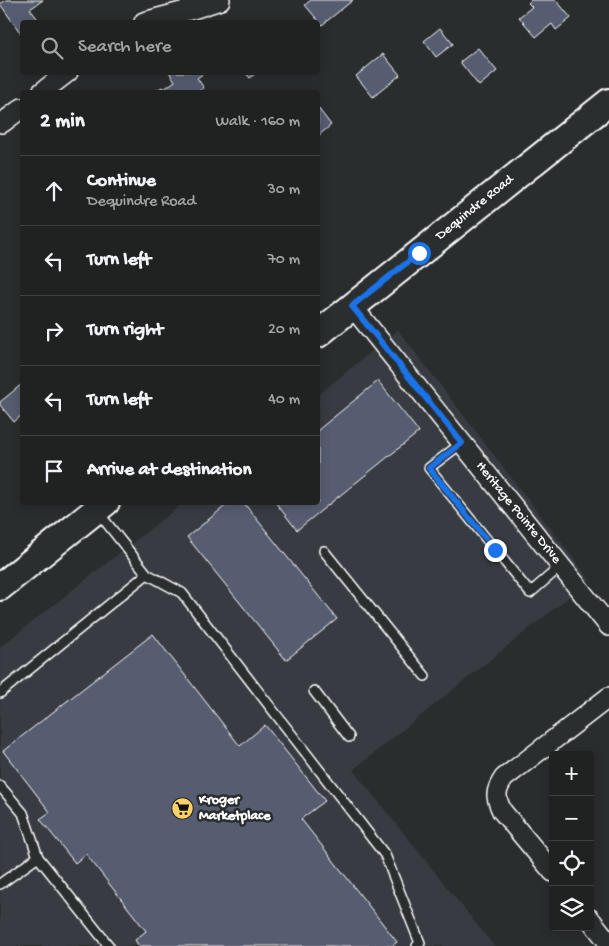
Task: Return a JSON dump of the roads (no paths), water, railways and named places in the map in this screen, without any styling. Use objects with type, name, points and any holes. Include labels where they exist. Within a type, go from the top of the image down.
[{"type":"main road","name":"Dequindre Road","points":[[320,332],[609,102]]},
{"type":"main road","points":[[0,587],[101,506]]},
{"type":"street","points":[[152,20],[220,0]]},
{"type":"street","points":[[45,90],[64,75]]},
{"type":"street","points":[[2,123],[20,110]]},
{"type":"street","name":"Heritage Pointe Drive","points":[[352,306],[609,626]]},
{"type":"street","points":[[549,867],[502,811],[496,793],[504,778],[609,697]]},
{"type":"street","points":[[594,924],[609,943]]},
{"type":"lane","points":[[462,443],[429,468],[441,483],[530,593],[561,566]]},
{"type":"lane","points":[[101,506],[147,574],[182,593],[385,855],[420,943],[417,946]]},
{"type":"lane","points":[[324,551],[425,676]]},
{"type":"lane","points":[[0,693],[147,574]]},
{"type":"lane","points":[[314,691],[349,737]]},
{"type":"lane","points":[[0,786],[22,813],[38,857],[108,946]]},
{"type":"lane","points":[[0,884],[38,857]]},
{"type":"place","name":"Kroger Marketplace","points":[[183,808]]}]
